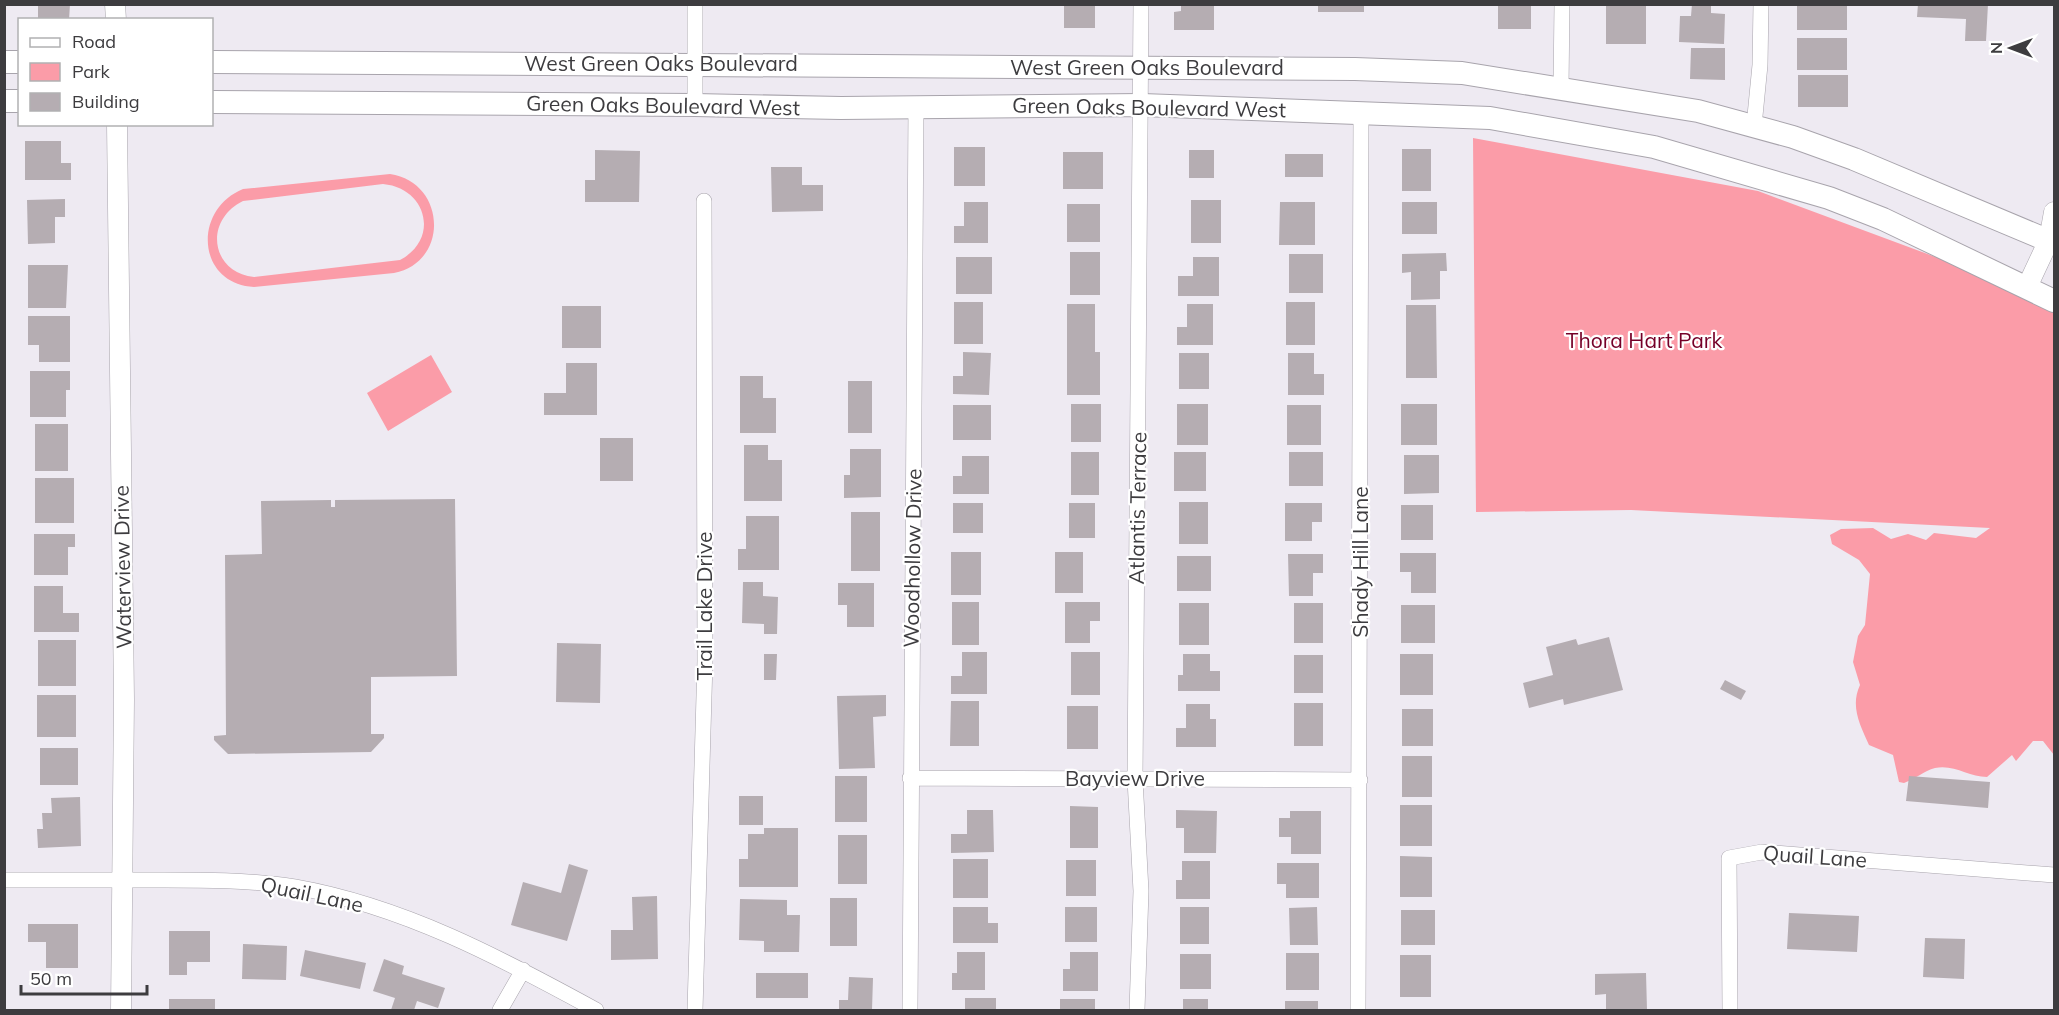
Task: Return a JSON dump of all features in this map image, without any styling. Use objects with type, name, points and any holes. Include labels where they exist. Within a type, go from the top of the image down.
[{"type":"main road","name":"West Green Oaks Boulevard","points":[[213,62],[695,63],[1366,69],[1461,73],[1698,111],[1754,126],[1854,159],[2052,241]]},
{"type":"main road","name":"Green Oaks Boulevard West","points":[[213,102],[841,108],[1142,105],[1490,118],[1654,147],[1829,198],[1883,219],[2055,301]]},
{"type":"street","points":[[695,4],[695,105]]},
{"type":"street","name":"Atlantis Terrace","points":[[1137,1011],[1141,891],[1135,779],[1141,4]]},
{"type":"street","points":[[1561,88],[1562,4]]},
{"type":"street","points":[[1754,126],[1760,65],[1761,4]]},
{"type":"street","name":"Woodhollow Drive","points":[[910,1011],[916,106]]},
{"type":"street","name":"Shady Hill Lane","points":[[1358,1011],[1361,114]]},
{"type":"street","name":"Waterview Drive","points":[[117,126],[124,699],[121,1011]]},
{"type":"street","name":"Trail Lake Drive","points":[[695,1011],[705,662],[704,201]]},
{"type":"street","points":[[2027,287],[2052,241],[2055,212]]},
{"type":"street","name":"Bayview Drive","points":[[910,778],[1360,780]]},
{"type":"street","name":"Quail Lane","points":[[1730,1011],[1729,858],[1762,852],[2055,875]]},
{"type":"street","name":"Quail Lane","points":[[4,880],[214,879],[294,887],[350,900],[420,923],[523,970],[596,1011]]},
{"type":"street","points":[[500,1011],[523,970]]},
{"type":"green space","name":"Thora Hart Park","points":[[1473,138],[1758,191],[2054,301],[2054,755],[2043,741],[2033,741],[2016,761],[2012,755],[1987,777],[1942,767],[1931,769],[1904,783],[1899,782],[1893,755],[1869,745],[1857,715],[1856,700],[1860,685],[1853,662],[1858,636],[1865,625],[1870,574],[1859,560],[1832,544],[1830,535],[1841,529],[1873,528],[1891,539],[1908,534],[1926,540],[1934,533],[1976,538],[1990,528],[1631,510],[1476,512]]},
{"type":"green space","points":[[390,174],[409,180],[422,191],[431,206],[434,222],[432,239],[425,254],[412,266],[394,273],[254,287],[235,283],[221,273],[212,260],[208,245],[209,228],[215,213],[226,199],[243,189]],"holes":[[[383,184],[398,188],[410,195],[418,204],[423,216],[424,228],[413,251],[400,260],[254,277],[239,273],[228,266],[221,256],[217,244],[222,220],[230,210],[243,201]]]},
{"type":"green space","points":[[431,355],[452,392],[388,431],[367,393]]},
{"type":"building","points":[[38,4],[70,4],[69,18],[38,18]]},
{"type":"building","points":[[1064,4],[1095,4],[1095,28],[1064,28]]},
{"type":"building","points":[[1181,4],[1214,4],[1214,30],[1174,30],[1174,12],[1181,11]]},
{"type":"building","points":[[1318,4],[1364,4],[1364,12],[1318,12]]},
{"type":"building","points":[[1498,4],[1531,4],[1531,29],[1498,29]]},
{"type":"building","points":[[1606,4],[1646,4],[1646,44],[1606,44]]},
{"type":"building","points":[[1692,4],[1711,4],[1711,13],[1725,14],[1724,44],[1679,42],[1680,16],[1691,16]]},
{"type":"building","points":[[1797,4],[1847,4],[1847,30],[1797,30]]},
{"type":"building","points":[[1918,4],[1988,4],[1986,41],[1965,41],[1966,19],[1917,17]]},
{"type":"building","points":[[1797,38],[1847,38],[1847,70],[1797,70]]},
{"type":"building","points":[[1691,48],[1725,48],[1725,80],[1690,79]]},
{"type":"building","points":[[1798,75],[1848,75],[1848,107],[1798,107]]},
{"type":"building","points":[[25,141],[61,141],[61,163],[71,163],[71,180],[25,180]]},
{"type":"building","points":[[954,147],[985,147],[985,186],[954,186]]},
{"type":"building","points":[[1402,149],[1431,149],[1431,191],[1402,191]]},
{"type":"building","points":[[595,150],[640,151],[639,202],[585,202],[585,180],[595,180]]},
{"type":"building","points":[[1189,150],[1214,150],[1214,178],[1189,178]]},
{"type":"building","points":[[1063,152],[1103,152],[1103,189],[1063,189]]},
{"type":"building","points":[[1285,154],[1323,154],[1323,177],[1285,177]]},
{"type":"building","points":[[771,167],[802,167],[802,185],[823,185],[823,211],[772,212]]},
{"type":"building","points":[[65,199],[65,217],[55,217],[55,243],[28,244],[27,200]]},
{"type":"building","points":[[1191,200],[1221,200],[1221,243],[1191,243]]},
{"type":"building","points":[[964,202],[988,202],[988,243],[954,243],[954,226],[964,226]]},
{"type":"building","points":[[1280,202],[1315,202],[1315,245],[1279,245]]},
{"type":"building","points":[[1402,202],[1437,202],[1437,234],[1402,234]]},
{"type":"building","points":[[1067,204],[1100,204],[1100,242],[1067,242]]},
{"type":"building","points":[[1070,252],[1100,252],[1100,295],[1070,295]]},
{"type":"building","points":[[1446,253],[1447,271],[1440,271],[1440,299],[1411,300],[1411,272],[1402,273],[1402,254]]},
{"type":"building","points":[[1289,254],[1323,254],[1323,293],[1289,293]]},
{"type":"building","points":[[956,257],[992,257],[992,294],[956,294]]},
{"type":"building","points":[[1193,257],[1219,257],[1219,296],[1178,296],[1178,276],[1193,276]]},
{"type":"building","points":[[28,265],[68,265],[66,308],[28,308]]},
{"type":"building","points":[[954,302],[983,302],[983,344],[954,344]]},
{"type":"building","points":[[1286,302],[1315,302],[1315,345],[1286,345]]},
{"type":"building","points":[[1067,304],[1095,304],[1095,352],[1100,352],[1100,395],[1067,395]]},
{"type":"building","points":[[1187,304],[1213,304],[1213,345],[1177,345],[1177,327],[1187,327]]},
{"type":"building","points":[[1406,305],[1436,305],[1437,378],[1406,378]]},
{"type":"building","points":[[562,306],[601,306],[601,348],[562,348]]},
{"type":"building","points":[[28,316],[70,316],[70,362],[39,362],[39,345],[28,345]]},
{"type":"building","points":[[963,352],[991,353],[989,395],[953,394],[953,376],[963,376]]},
{"type":"building","points":[[1179,353],[1209,353],[1209,389],[1179,389]]},
{"type":"building","points":[[1288,353],[1314,353],[1314,374],[1324,374],[1324,395],[1288,395]]},
{"type":"building","points":[[566,363],[597,363],[597,415],[544,415],[544,393],[566,393]]},
{"type":"building","points":[[30,371],[70,371],[70,390],[66,390],[66,417],[30,417]]},
{"type":"building","points":[[740,376],[763,376],[763,398],[776,398],[776,433],[740,433]]},
{"type":"building","points":[[848,381],[872,381],[872,433],[848,433]]},
{"type":"building","points":[[1071,404],[1101,404],[1101,442],[1071,442]]},
{"type":"building","points":[[1177,404],[1208,404],[1208,445],[1177,445]]},
{"type":"building","points":[[1401,404],[1437,404],[1437,445],[1401,445]]},
{"type":"building","points":[[953,405],[991,405],[991,440],[953,440]]},
{"type":"building","points":[[1287,405],[1321,405],[1321,445],[1287,445]]},
{"type":"building","points":[[35,424],[68,424],[68,471],[35,471]]},
{"type":"building","points":[[600,438],[633,438],[633,481],[600,481]]},
{"type":"building","points":[[744,445],[768,445],[768,460],[782,460],[782,501],[744,501]]},
{"type":"building","points":[[850,449],[881,449],[881,497],[844,498],[844,475],[850,475]]},
{"type":"building","points":[[1071,452],[1099,452],[1099,495],[1071,495]]},
{"type":"building","points":[[1174,452],[1206,452],[1206,491],[1174,491]]},
{"type":"building","points":[[1289,452],[1323,452],[1323,486],[1289,486]]},
{"type":"building","points":[[1404,455],[1439,455],[1439,493],[1404,494]]},
{"type":"building","points":[[962,456],[989,456],[989,494],[953,494],[953,476],[962,476]]},
{"type":"building","points":[[35,478],[74,478],[74,523],[35,523]]},
{"type":"building","points":[[455,499],[457,676],[371,677],[371,734],[384,734],[384,738],[371,752],[228,754],[214,740],[214,736],[226,735],[225,555],[262,554],[261,501],[331,500],[331,507],[335,507],[335,500]]},
{"type":"building","points":[[1179,502],[1208,502],[1208,544],[1179,544]]},
{"type":"building","points":[[953,503],[983,503],[983,533],[953,533]]},
{"type":"building","points":[[1069,503],[1095,503],[1095,538],[1069,538]]},
{"type":"building","points":[[1285,503],[1322,503],[1322,522],[1312,522],[1312,541],[1285,541]]},
{"type":"building","points":[[1401,505],[1433,505],[1433,540],[1401,540]]},
{"type":"building","points":[[851,512],[880,512],[880,571],[851,571]]},
{"type":"building","points":[[746,516],[779,516],[779,570],[738,570],[738,549],[746,549]]},
{"type":"building","points":[[34,534],[75,534],[75,547],[68,547],[68,575],[34,575]]},
{"type":"building","points":[[951,552],[981,552],[981,595],[951,595]]},
{"type":"building","points":[[1055,552],[1083,552],[1083,593],[1055,593]]},
{"type":"building","points":[[1400,553],[1436,553],[1436,593],[1411,593],[1411,572],[1400,572]]},
{"type":"building","points":[[1288,554],[1323,554],[1323,573],[1313,573],[1313,596],[1289,596]]},
{"type":"building","points":[[1177,556],[1211,556],[1211,591],[1177,591]]},
{"type":"building","points":[[743,582],[763,582],[763,596],[778,597],[777,634],[764,634],[764,624],[742,623]]},
{"type":"building","points":[[838,583],[874,583],[874,627],[847,627],[847,605],[838,605]]},
{"type":"building","points":[[34,586],[63,586],[63,613],[79,613],[79,632],[34,632]]},
{"type":"building","points":[[952,602],[979,602],[979,645],[952,645]]},
{"type":"building","points":[[1065,602],[1100,602],[1100,621],[1090,621],[1090,643],[1065,643]]},
{"type":"building","points":[[1179,603],[1209,603],[1209,645],[1179,645]]},
{"type":"building","points":[[1294,603],[1323,603],[1323,643],[1294,643]]},
{"type":"building","points":[[1401,605],[1435,605],[1435,643],[1401,643]]},
{"type":"building","points":[[1609,637],[1623,690],[1564,705],[1563,699],[1529,708],[1523,683],[1553,675],[1546,647],[1576,639],[1578,645]]},
{"type":"building","points":[[38,640],[76,640],[76,686],[38,686]]},
{"type":"building","points":[[557,643],[601,644],[600,703],[556,702]]},
{"type":"building","points":[[962,652],[987,652],[987,694],[951,694],[951,676],[962,676]]},
{"type":"building","points":[[1071,652],[1100,652],[1100,695],[1071,695]]},
{"type":"building","points":[[764,654],[777,654],[776,680],[764,680]]},
{"type":"building","points":[[1183,654],[1210,654],[1210,671],[1220,671],[1220,691],[1178,691],[1178,675],[1183,675]]},
{"type":"building","points":[[1400,654],[1433,654],[1433,695],[1400,695]]},
{"type":"building","points":[[1294,655],[1323,655],[1323,693],[1294,693]]},
{"type":"building","points":[[1725,680],[1746,691],[1741,700],[1720,689]]},
{"type":"building","points":[[37,695],[76,695],[76,737],[37,737]]},
{"type":"building","points":[[886,695],[886,716],[873,717],[875,768],[839,769],[837,696]]},
{"type":"building","points":[[951,701],[979,701],[979,746],[950,746]]},
{"type":"building","points":[[1294,703],[1323,703],[1323,746],[1294,746]]},
{"type":"building","points":[[1186,704],[1210,704],[1210,719],[1216,719],[1216,747],[1176,747],[1176,728],[1186,728]]},
{"type":"building","points":[[1067,706],[1098,706],[1098,749],[1067,749]]},
{"type":"building","points":[[1402,709],[1433,709],[1433,746],[1402,746]]},
{"type":"building","points":[[40,748],[78,748],[78,785],[40,785]]},
{"type":"building","points":[[1402,756],[1432,756],[1432,797],[1402,797]]},
{"type":"building","points":[[835,776],[867,776],[867,822],[835,822]]},
{"type":"building","points":[[1909,776],[1990,782],[1988,808],[1906,801]]},
{"type":"building","points":[[739,796],[763,796],[763,825],[739,825]]},
{"type":"building","points":[[80,797],[81,846],[38,848],[37,829],[43,829],[42,813],[52,813],[51,798]]},
{"type":"building","points":[[1400,805],[1432,805],[1432,846],[1400,846]]},
{"type":"building","points":[[1070,806],[1098,807],[1098,848],[1070,848]]},
{"type":"building","points":[[967,810],[993,810],[994,852],[951,853],[951,834],[967,834]]},
{"type":"building","points":[[1176,810],[1217,811],[1216,853],[1184,853],[1184,828],[1176,828]]},
{"type":"building","points":[[1290,811],[1321,811],[1321,854],[1291,854],[1291,837],[1279,837],[1279,818],[1290,818]]},
{"type":"building","points":[[764,828],[798,828],[798,887],[739,887],[739,859],[748,859],[748,834],[764,834]]},
{"type":"building","points":[[838,835],[867,835],[867,884],[838,884]]},
{"type":"building","points":[[1400,856],[1432,857],[1432,897],[1400,897]]},
{"type":"building","points":[[953,859],[988,859],[988,898],[953,898]]},
{"type":"building","points":[[1066,860],[1096,860],[1096,896],[1066,896]]},
{"type":"building","points":[[1182,861],[1210,861],[1210,899],[1176,899],[1176,880],[1182,880]]},
{"type":"building","points":[[1277,863],[1319,863],[1319,898],[1286,898],[1286,884],[1277,884]]},
{"type":"building","points":[[569,864],[588,870],[567,941],[511,925],[523,882],[561,893]]},
{"type":"building","points":[[657,896],[658,959],[611,960],[611,930],[633,930],[632,897]]},
{"type":"building","points":[[830,898],[857,898],[857,946],[830,946]]},
{"type":"building","points":[[740,899],[787,900],[787,915],[800,915],[799,952],[764,952],[764,941],[739,940]]},
{"type":"building","points":[[953,907],[988,907],[988,923],[998,923],[998,943],[953,943]]},
{"type":"building","points":[[1065,907],[1097,907],[1097,942],[1065,942]]},
{"type":"building","points":[[1180,907],[1209,907],[1209,944],[1180,944]]},
{"type":"building","points":[[1317,907],[1318,945],[1290,945],[1289,908]]},
{"type":"building","points":[[1401,910],[1435,910],[1435,945],[1401,945]]},
{"type":"building","points":[[1789,913],[1859,916],[1857,952],[1787,949]]},
{"type":"building","points":[[28,924],[78,924],[78,968],[46,968],[46,942],[28,942]]},
{"type":"building","points":[[169,931],[210,931],[210,962],[187,962],[187,975],[169,975]]},
{"type":"building","points":[[1925,938],[1965,939],[1964,979],[1923,977]]},
{"type":"building","points":[[243,944],[287,946],[286,980],[242,979]]},
{"type":"building","points":[[305,950],[366,963],[360,989],[300,976]]},
{"type":"building","points":[[957,952],[985,952],[985,990],[952,990],[952,973],[957,973]]},
{"type":"building","points":[[1070,952],[1098,952],[1098,991],[1063,991],[1063,969],[1070,969]]},
{"type":"building","points":[[1286,953],[1319,953],[1319,990],[1286,990]]},
{"type":"building","points":[[1180,954],[1211,954],[1211,989],[1180,989]]},
{"type":"building","points":[[1400,955],[1431,955],[1431,997],[1400,997]]},
{"type":"building","points":[[384,959],[404,966],[402,974],[445,988],[438,1008],[417,1001],[414,1010],[391,1010],[395,998],[373,991]]},
{"type":"building","points":[[756,973],[808,973],[808,998],[756,998]]},
{"type":"building","points":[[1646,973],[1647,1010],[1606,1010],[1606,994],[1595,995],[1595,974]]},
{"type":"building","points":[[849,977],[873,978],[872,1010],[839,1010],[839,1000],[848,1000]]},
{"type":"building","points":[[965,998],[996,998],[996,1010],[965,1010]]},
{"type":"building","points":[[169,999],[215,999],[215,1010],[169,1010]]},
{"type":"building","points":[[1060,999],[1095,999],[1095,1010],[1060,1010]]},
{"type":"building","points":[[1183,999],[1208,999],[1208,1010],[1183,1010]]},
{"type":"building","points":[[1285,1001],[1318,1001],[1318,1010],[1285,1010]]}]
